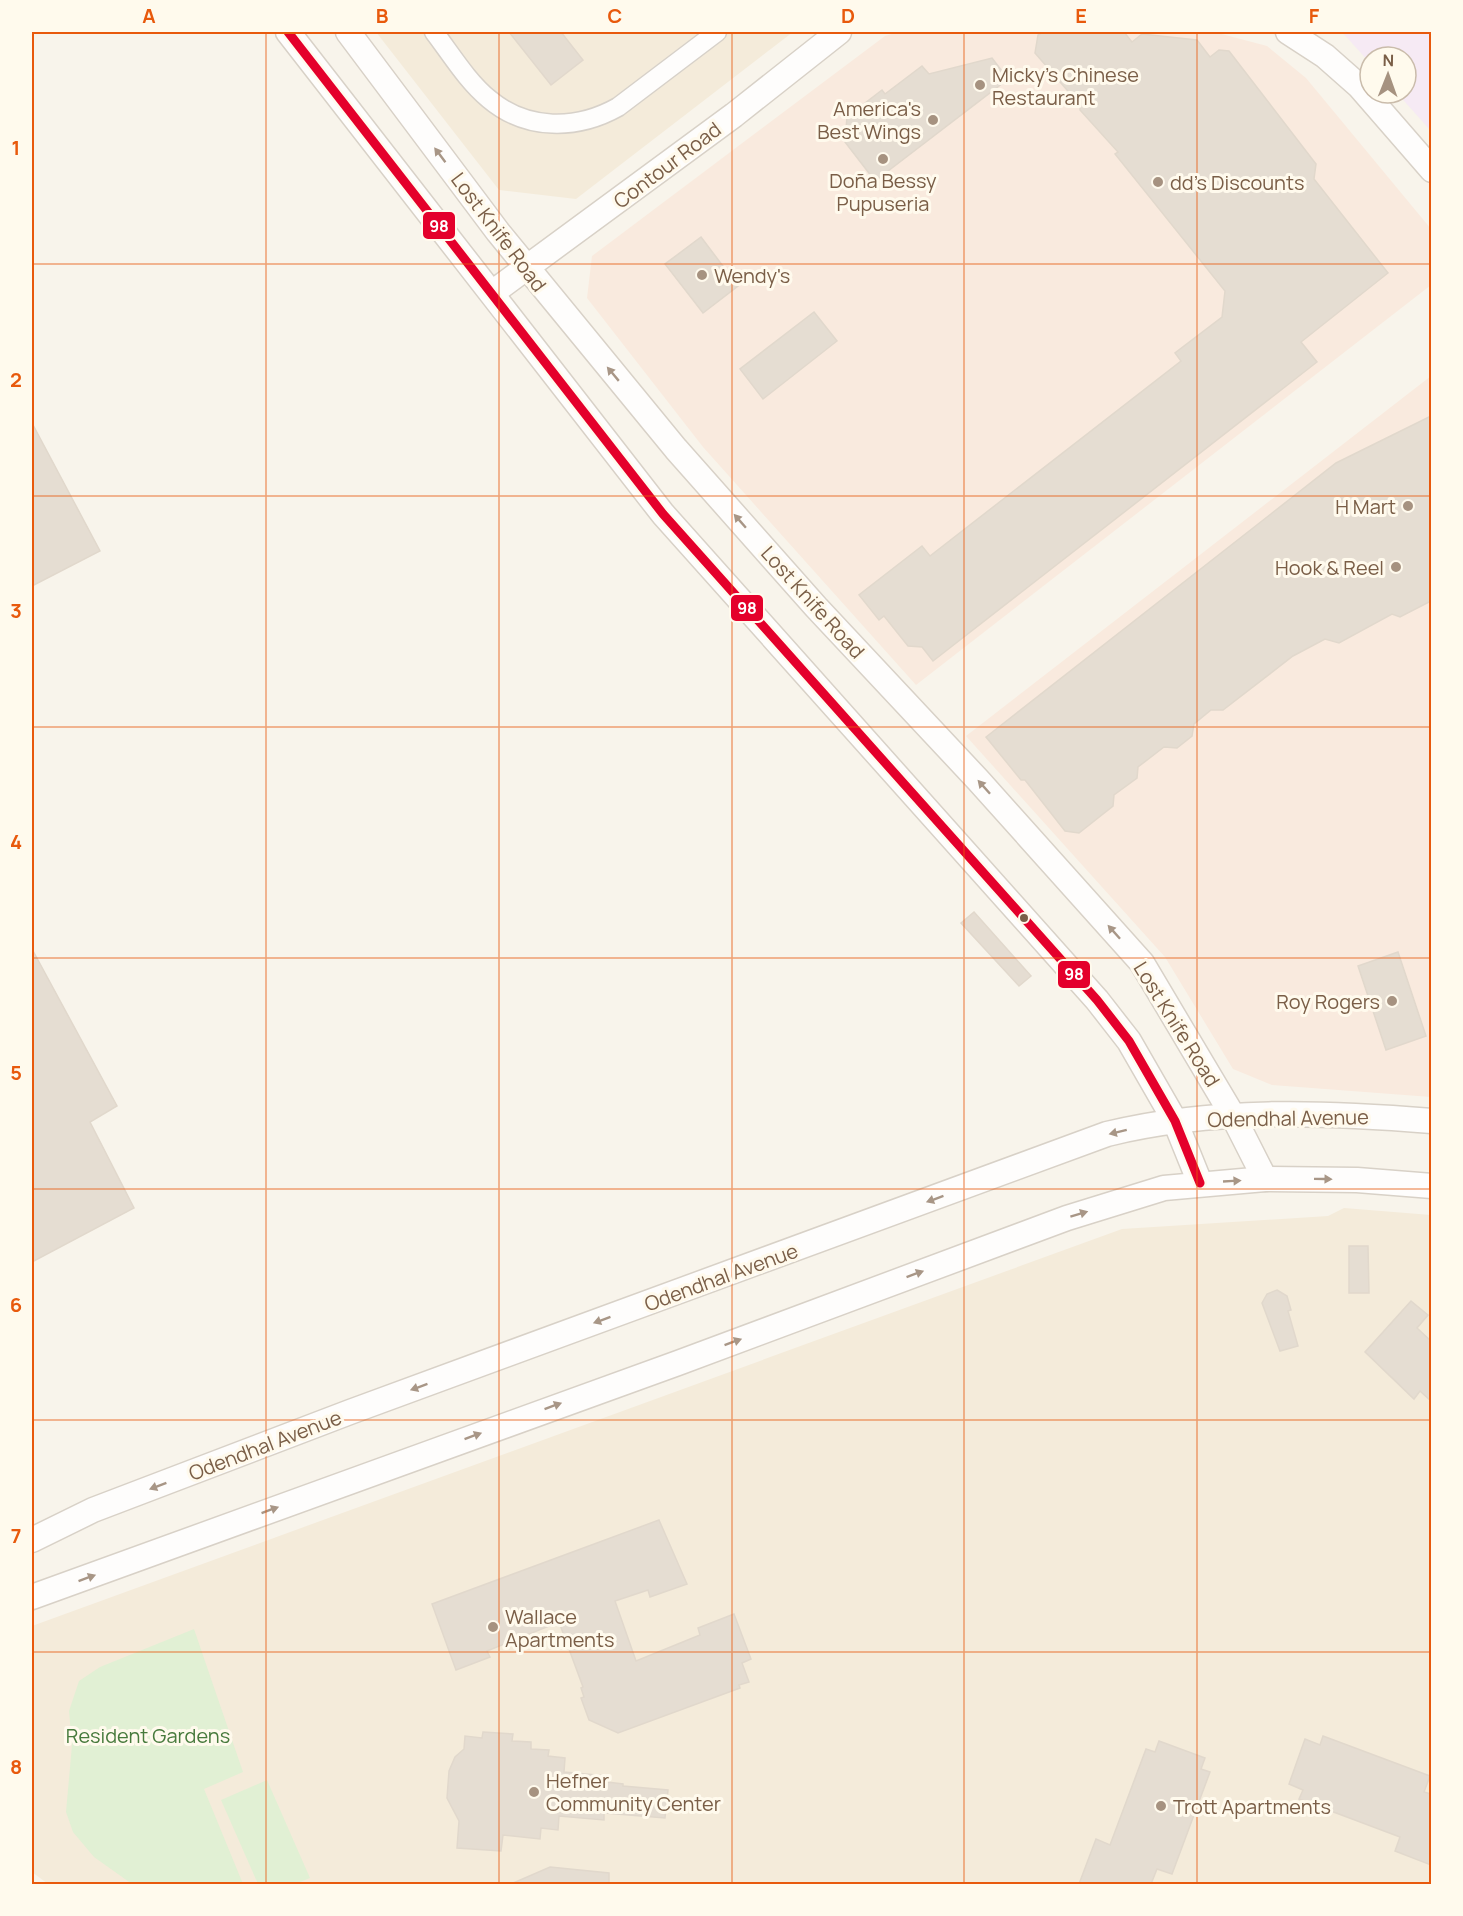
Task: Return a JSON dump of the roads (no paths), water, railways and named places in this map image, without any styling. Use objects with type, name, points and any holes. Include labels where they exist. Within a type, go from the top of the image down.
[{"type":"street","points":[[288,32],[663,514],[1097,1000],[1129,1041],[1175,1121],[1200,1183]]},
{"type":"street","name":"Lost Knife Road","points":[[348,32],[526,269],[676,449],[793,581],[978,780],[1142,963],[1233,1116],[1264,1179]]},
{"type":"street","points":[[434,32],[488,99],[523,119],[562,125],[601,116],[618,107],[717,32]]},
{"type":"street","name":"Contour Road","points":[[492,293],[734,115],[839,32]]},
{"type":"street","points":[[1297,34],[1359,86],[1431,170]]},
{"type":"street","name":"Odendhal Avenue","points":[[32,1540],[93,1510],[350,1412],[1107,1134],[1175,1121],[1233,1116],[1340,1114],[1431,1121]]},
{"type":"street","points":[[32,1597],[678,1363],[1067,1218],[1164,1188],[1264,1179],[1357,1180],[1431,1177]]},
{"type":"street","points":[[1357,1180],[1431,1186]]},
{"type":"place","name":"Micky's Chinese Restaurant","points":[[980,85]]},
{"type":"place","name":"America's Best Wings","points":[[933,120]]},
{"type":"place","name":"Doña Bessy Pupuseria","points":[[883,159]]},
{"type":"place","name":"dd's Discounts","points":[[1158,182]]},
{"type":"place","name":"Wendy's","points":[[702,275]]},
{"type":"place","name":"H Mart","points":[[1408,506]]},
{"type":"place","name":"Hook & Reel","points":[[1396,567]]},
{"type":"place","name":"Roy Rogers","points":[[1392,1001]]},
{"type":"place","name":"Wallace Apartments","points":[[493,1627]]},
{"type":"place","name":"Hefner Community Center","points":[[534,1792]]},
{"type":"place","name":"Trott Apartments","points":[[1161,1806]]},
{"type":"park label","name":"Resident Gardens","points":[[148,1735]]}]
